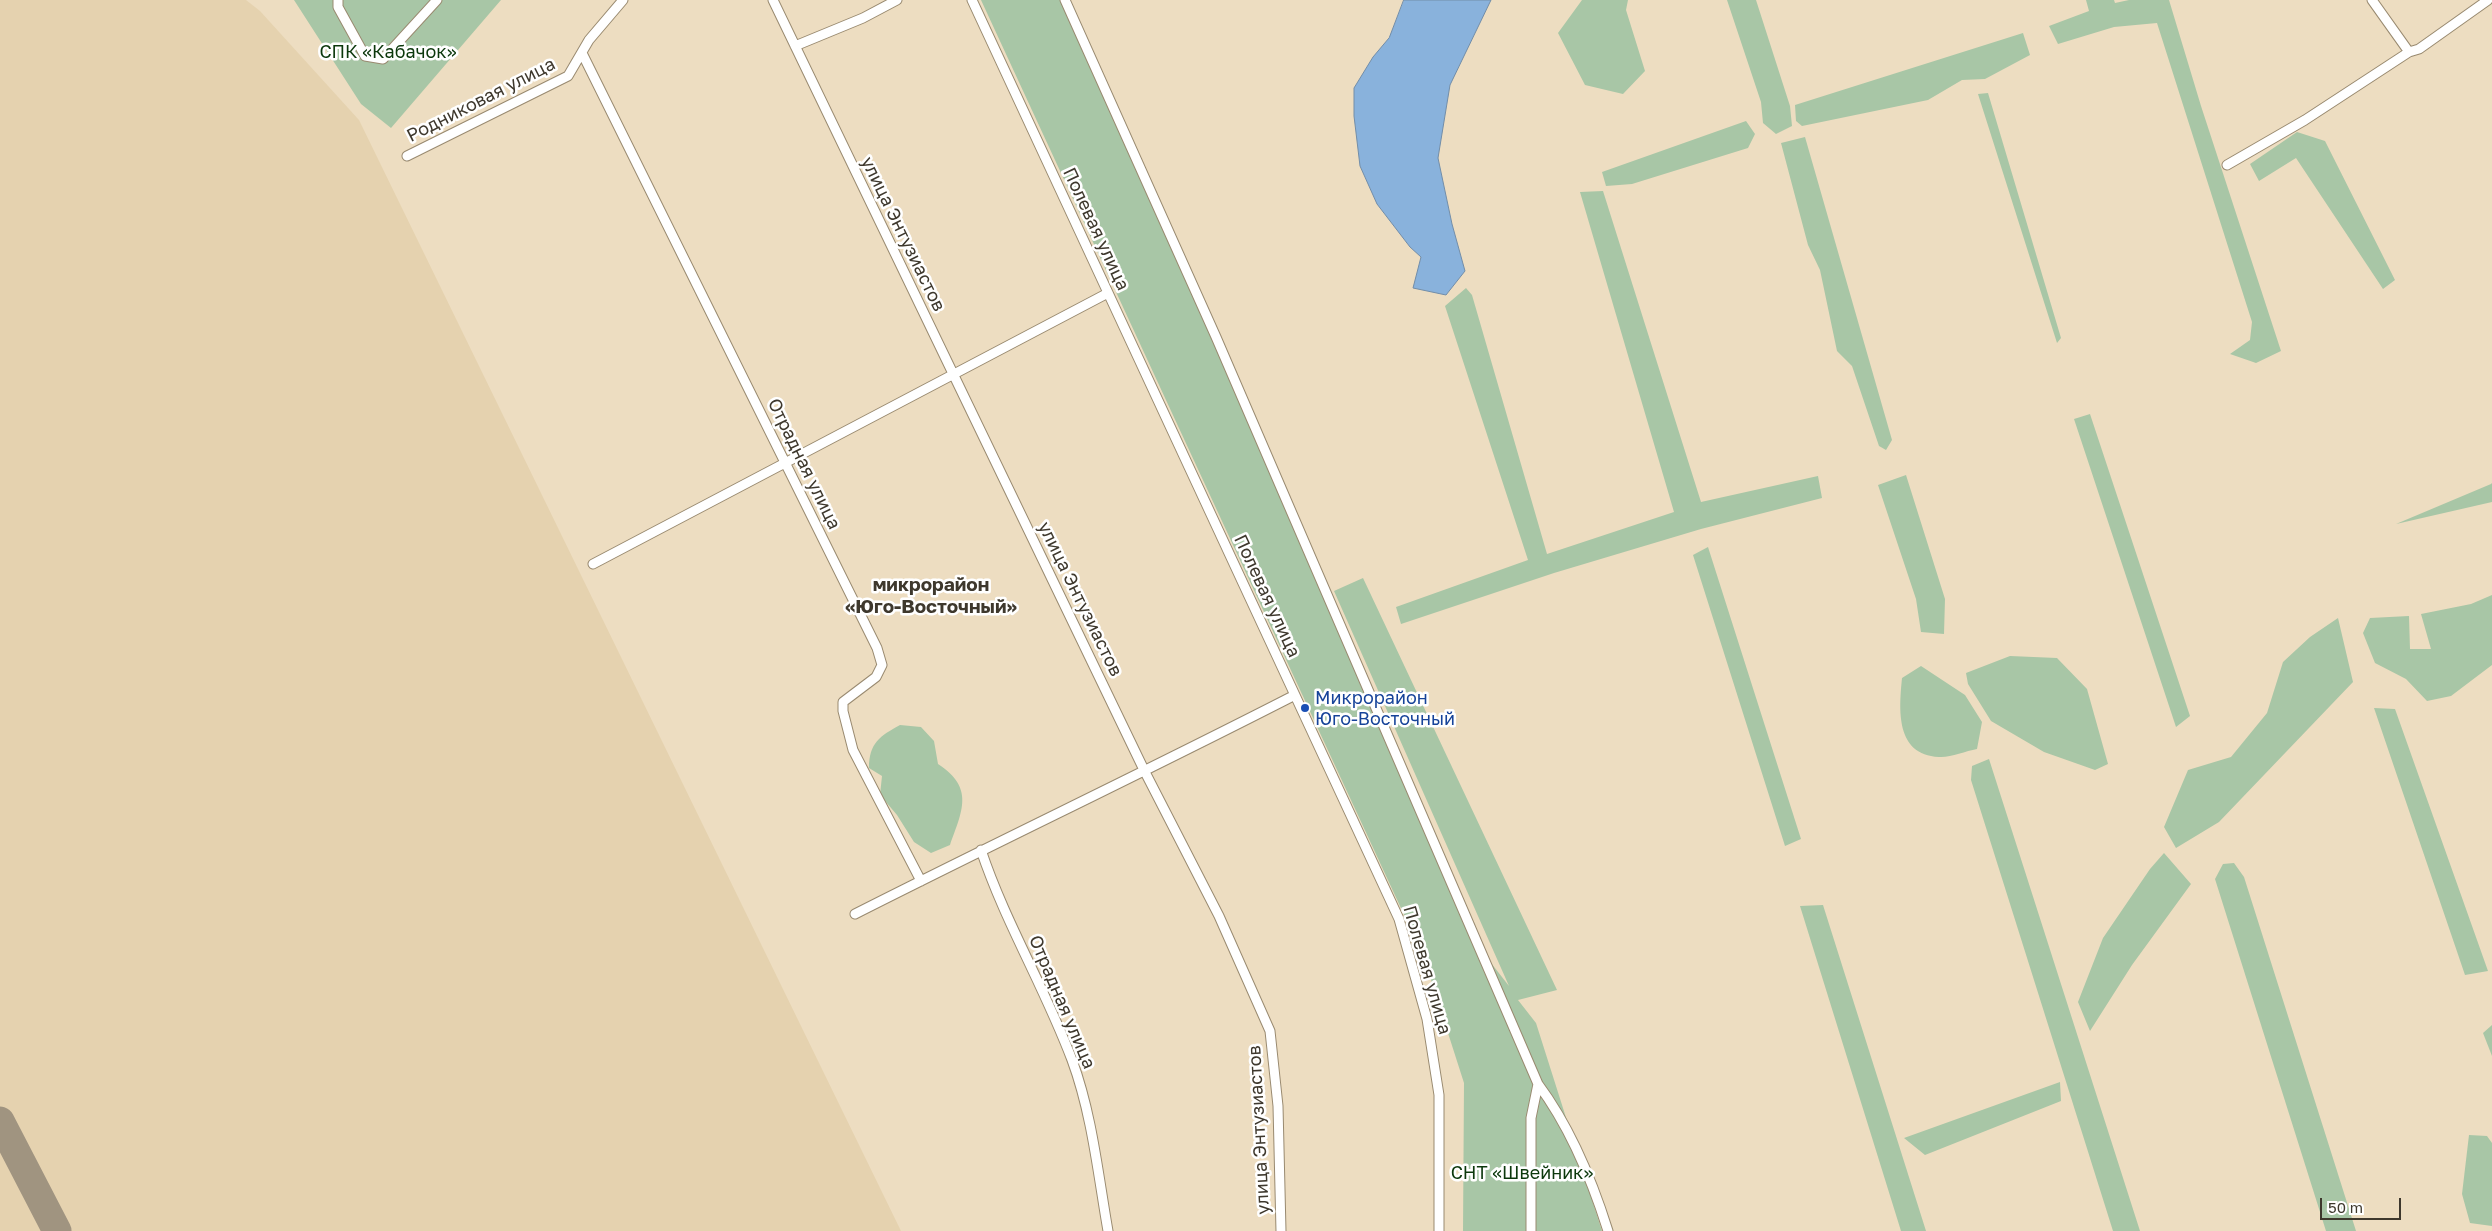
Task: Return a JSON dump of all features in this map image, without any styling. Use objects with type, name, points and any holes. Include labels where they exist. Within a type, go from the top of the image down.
[{"type":"street","points":[[338,0],[338,7],[365,56],[383,59],[437,0]]},
{"type":"street","name":"Родниковая улица","points":[[407,156],[568,76],[589,40],[623,0]]},
{"type":"street","name":"улица Энтузиастов","points":[[773,0],[1145,772],[1219,916],[1270,1031],[1278,1106],[1281,1231]]},
{"type":"street","points":[[795,46],[863,18],[897,0]]},
{"type":"street","name":"Полевая улица","points":[[972,0],[1399,919],[1427,1019],[1439,1095],[1439,1231]]},
{"type":"street","points":[[1065,0],[1216,337],[1538,1084],[1554,1106],[1588,1176],[1596,1193],[1608,1231]]},
{"type":"street","points":[[2372,0],[2409,52]]},
{"type":"street","points":[[2227,165],[2304,120],[2409,52],[2419,49],[2488,0]]},
{"type":"street","name":"Отрадная улица","points":[[582,53],[786,463],[849,595],[877,648],[882,665],[876,677],[843,702],[843,711],[853,750],[920,881]]},
{"type":"street","points":[[592,564],[954,376],[1108,293]]},
{"type":"street","points":[[855,914],[981,850],[1145,772],[1295,695]]},
{"type":"street","name":"Отрадная улица","points":[[981,850],[992,884],[1072,1060],[1086,1112],[1108,1231]]},
{"type":"street","points":[[1531,1231],[1531,1118],[1538,1084]]},
{"type":"shaded area","points":[[0,0],[246,0],[260,11],[359,120],[901,1231],[0,1231]]},
{"type":"green space","name":"СПК «Кабачок»","points":[[294,0],[501,0],[391,128],[361,104]]},
{"type":"green space","name":"СНТ «Швейник»","points":[[981,0],[1066,0],[1484,954],[1509,986],[1334,591],[1363,578],[1557,990],[1518,1000],[1536,1023],[1602,1231],[1463,1231],[1464,1083],[1424,958]]},
{"type":"green space","points":[[1582,0],[1628,0],[1626,10],[1645,71],[1623,94],[1585,85],[1558,33]]},
{"type":"green space","points":[[1727,0],[1756,0],[1790,106],[1792,126],[1776,134],[1763,123],[1761,102]]},
{"type":"green space","points":[[2086,0],[2114,0],[2115,3],[2129,0],[2169,0],[2201,106],[2281,351],[2256,363],[2230,354],[2250,340],[2252,322],[2157,23],[2114,27],[2058,44],[2049,26],[2089,11]]},
{"type":"green space","points":[[2023,33],[2030,55],[1985,79],[1962,80],[1928,100],[1802,126],[1796,121],[1795,105]]},
{"type":"green space","points":[[1988,93],[2061,338],[2057,343],[1978,94]]},
{"type":"green space","points":[[1746,121],[1755,134],[1748,148],[1632,184],[1606,186],[1602,172]]},
{"type":"green space","points":[[2297,132],[2325,141],[2395,280],[2383,289],[2296,158],[2259,181],[2250,164]]},
{"type":"green space","points":[[1805,137],[1892,440],[1886,450],[1879,446],[1852,366],[1837,351],[1820,270],[1808,245],[1781,143]]},
{"type":"green space","points":[[1603,191],[1701,502],[1818,476],[1822,498],[1701,529],[1554,573],[1401,624],[1396,607],[1528,560],[1445,306],[1466,288],[1472,295],[1547,554],[1674,512],[1580,192]]},
{"type":"green space","points":[[2090,414],[2190,716],[2176,727],[2074,419]]},
{"type":"green space","points":[[1906,475],[1945,599],[1944,634],[1921,632],[1916,599],[1878,485]]},
{"type":"green space","points":[[2491,484],[2492,502],[2396,524]]},
{"type":"green space","points":[[1708,547],[1801,839],[1785,846],[1693,555]]},
{"type":"green space","points":[[2492,595],[2492,665],[2451,696],[2427,701],[2406,679],[2375,663],[2363,633],[2370,618],[2409,616],[2410,649],[2431,649],[2421,614],[2471,604]]},
{"type":"green space","points":[[2338,618],[2353,682],[2219,822],[2176,848],[2164,827],[2188,770],[2231,757],[2267,713],[2283,662],[2310,637]]},
{"type":"green space","points":[[2010,656],[2057,658],[2087,689],[2108,764],[2095,770],[2044,752],[1991,721],[1968,684],[1966,673]]},
{"type":"green space","points":[[1921,666],[1965,695],[1982,722],[1977,749],[1939,757],[1925,754],[1914,748],[1907,739],[1901,716],[1902,678]]},
{"type":"green space","points":[[2374,708],[2395,709],[2488,971],[2465,975]]},
{"type":"green space","points":[[900,725],[921,727],[934,741],[938,764],[950,773],[961,791],[961,811],[950,845],[931,853],[914,842],[897,815],[880,795],[882,776],[869,768],[871,752],[877,741]]},
{"type":"green space","points":[[1989,759],[2140,1231],[2113,1231],[1971,780],[1972,766]]},
{"type":"green space","points":[[2164,853],[2191,884],[2132,965],[2090,1031],[2078,1002],[2103,938],[2150,869]]},
{"type":"green space","points":[[2234,863],[2244,877],[2356,1231],[2326,1231],[2215,879],[2223,864]]},
{"type":"green space","points":[[1823,905],[1926,1231],[1901,1231],[1800,906]]},
{"type":"green space","points":[[2492,1025],[2492,1056],[2483,1033]]},
{"type":"green space","points":[[2060,1082],[2061,1101],[1925,1155],[1904,1138]]},
{"type":"green space","points":[[2469,1135],[2487,1136],[2492,1143],[2492,1226],[2470,1223],[2462,1194]]},
{"type":"water","points":[[1404,0],[1491,0],[1450,85],[1438,158],[1452,224],[1465,271],[1446,295],[1413,288],[1421,257],[1410,247],[1377,204],[1360,166],[1354,116],[1354,88],[1373,57],[1389,38]]},
{"type":"taxiway","points":[[0,1121],[57,1231]]},
{"type":"place","name":"Микрорайон Юго-Восточный","points":[[1305,708]]},
{"type":"district","name":"микрорайон «Юго-Восточный»","points":[[931,596]]}]
